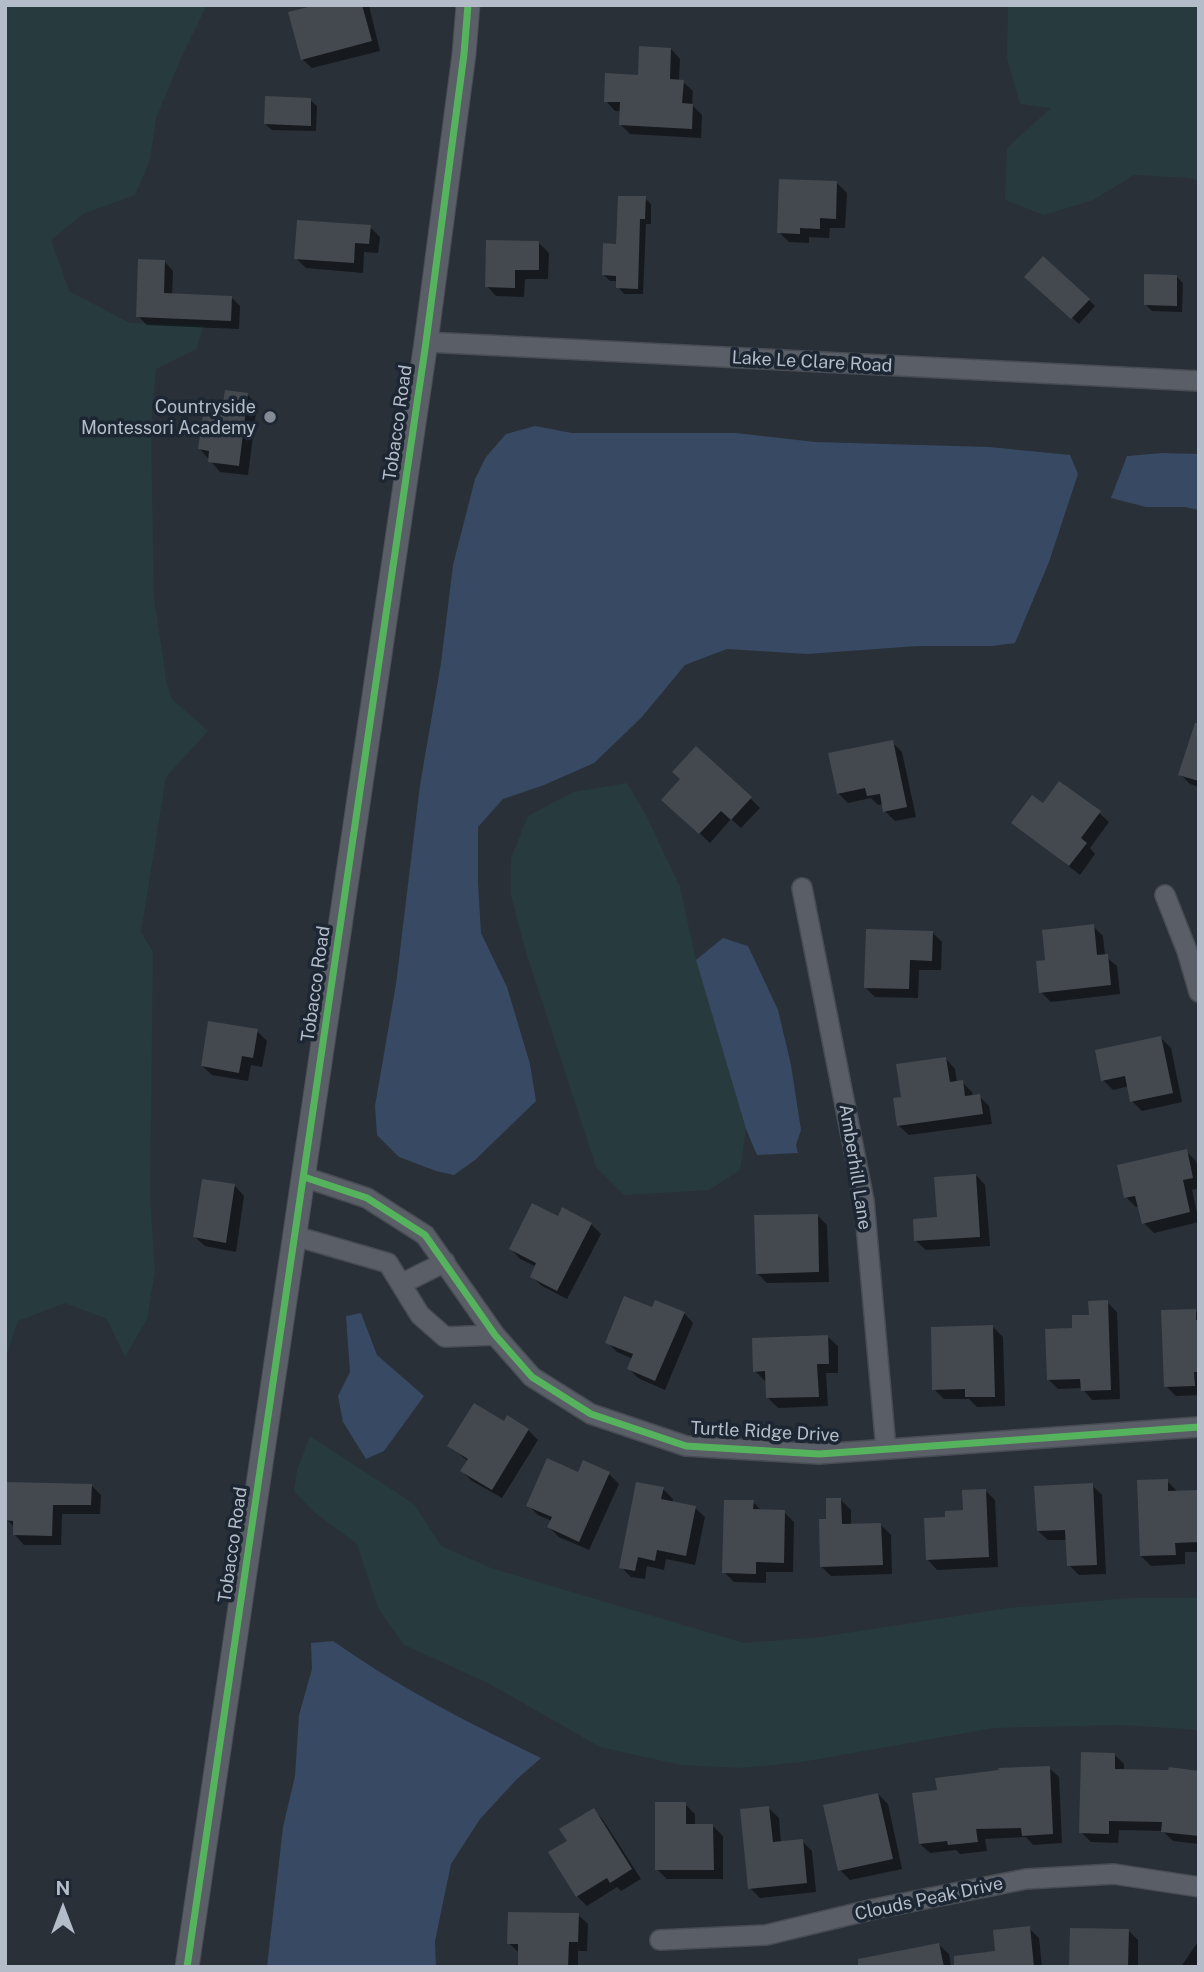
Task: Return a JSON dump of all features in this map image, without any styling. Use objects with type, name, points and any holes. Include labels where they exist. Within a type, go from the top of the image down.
[{"type":"street","name":"Tobacco Road","points":[[187,1967],[426,342],[468,5]]},
{"type":"street","name":"Lake Le Clare Road","points":[[426,342],[1199,381]]},
{"type":"street","name":"Amberhill Lane","points":[[802,888],[864,1201],[886,1449]]},
{"type":"street","points":[[1165,895],[1187,951],[1199,992]]},
{"type":"street","name":"Turtle Ridge Drive","points":[[304,1177],[367,1198],[425,1234],[495,1335],[532,1377],[592,1414],[686,1446],[818,1454],[1199,1427]]},
{"type":"street","points":[[295,1236],[388,1263],[421,1315],[444,1337],[495,1335]]},
{"type":"street","points":[[401,1284],[445,1262]]},
{"type":"street","name":"Clouds Peak Drive","points":[[660,1940],[766,1935],[874,1909],[1026,1879],[1114,1874],[1199,1887]]},
{"type":"green space","points":[[5,5],[207,5],[156,118],[150,160],[135,195],[83,214],[51,240],[69,291],[130,323],[204,325],[196,349],[156,369],[151,429],[154,598],[166,679],[172,699],[208,731],[166,777],[141,932],[153,952],[150,1196],[155,1272],[147,1319],[125,1357],[107,1319],[65,1303],[18,1321],[5,1359]]},
{"type":"green space","points":[[1008,5],[1199,5],[1199,181],[1134,175],[1093,200],[1044,215],[1005,200],[1007,148],[1051,108],[1020,104],[1007,58]]},
{"type":"green space","points":[[627,783],[646,815],[680,887],[696,960],[746,1129],[740,1170],[709,1190],[624,1195],[596,1167],[525,949],[511,896],[511,858],[528,816],[573,792]]},
{"type":"green space","points":[[310,1436],[414,1504],[441,1546],[491,1568],[744,1643],[821,1637],[1008,1608],[1132,1598],[1199,1598],[1199,1730],[1121,1725],[994,1728],[802,1762],[741,1768],[681,1765],[600,1747],[488,1683],[404,1645],[378,1608],[357,1544],[314,1512],[294,1491],[297,1470]]},
{"type":"water","points":[[535,426],[572,433],[736,433],[815,442],[989,447],[1070,455],[1078,474],[1049,562],[1015,643],[992,646],[918,646],[807,654],[727,649],[685,665],[641,718],[594,763],[503,799],[478,827],[481,933],[507,987],[530,1064],[536,1101],[475,1160],[454,1175],[399,1157],[377,1135],[375,1106],[396,984],[420,785],[441,663],[453,565],[475,479],[486,457],[506,434]]},
{"type":"water","points":[[1199,454],[1199,510],[1185,507],[1146,507],[1111,498],[1127,456]]},
{"type":"water","points":[[723,938],[748,946],[778,1010],[791,1065],[801,1130],[796,1145],[798,1153],[757,1155],[746,1129],[696,960]]},
{"type":"water","points":[[361,1313],[377,1355],[424,1396],[384,1451],[366,1459],[343,1422],[338,1396],[350,1372],[346,1316]]},
{"type":"water","points":[[333,1641],[435,1704],[541,1758],[517,1779],[480,1819],[451,1864],[435,1941],[436,1967],[267,1967],[283,1827],[295,1776],[299,1715],[312,1669],[311,1643]]},
{"type":"building","points":[[316,5],[362,5],[372,41],[301,60],[288,12]]},
{"type":"building","points":[[639,46],[671,48],[670,79],[684,80],[682,103],[693,104],[692,129],[619,125],[620,102],[604,102],[605,73],[638,75]]},
{"type":"building","points":[[265,96],[311,98],[311,126],[264,124]]},
{"type":"building","points":[[779,179],[837,181],[836,219],[820,218],[820,229],[800,228],[800,234],[777,233]]},
{"type":"building","points":[[618,196],[646,196],[645,219],[640,219],[638,289],[616,288],[616,276],[602,275],[603,243],[616,244]]},
{"type":"building","points":[[297,220],[371,225],[369,244],[355,243],[354,263],[294,259]]},
{"type":"building","points":[[486,240],[539,241],[539,270],[515,270],[515,288],[485,287]]},
{"type":"building","points":[[1043,256],[1090,299],[1071,319],[1024,277]]},
{"type":"building","points":[[138,259],[165,260],[164,293],[232,296],[231,321],[136,317]]},
{"type":"building","points":[[1144,274],[1177,275],[1177,306],[1144,305]]},
{"type":"building","points":[[225,390],[248,393],[239,466],[208,462],[209,451],[198,449],[205,401],[223,404]]},
{"type":"building","points":[[1195,723],[1199,723],[1199,781],[1178,775]]},
{"type":"building","points":[[893,740],[907,807],[883,812],[880,794],[867,796],[865,788],[837,794],[828,753]]},
{"type":"building","points":[[696,746],[752,797],[731,820],[721,811],[699,834],[661,800],[680,779],[672,772]]},
{"type":"building","points":[[1059,781],[1101,811],[1081,838],[1087,843],[1069,866],[1011,823],[1032,795],[1043,803]]},
{"type":"building","points":[[1094,924],[1097,955],[1108,954],[1111,985],[1039,993],[1036,961],[1045,960],[1042,930]]},
{"type":"building","points":[[866,929],[933,931],[932,961],[910,960],[909,989],[864,988]]},
{"type":"building","points":[[208,1021],[258,1029],[253,1058],[242,1056],[239,1073],[201,1066]]},
{"type":"building","points":[[1161,1036],[1173,1093],[1130,1102],[1125,1076],[1101,1081],[1095,1050]]},
{"type":"building","points":[[946,1057],[950,1082],[963,1080],[965,1096],[980,1094],[983,1114],[897,1126],[893,1098],[901,1097],[896,1064]]},
{"type":"building","points":[[1187,1149],[1193,1178],[1183,1180],[1190,1212],[1142,1224],[1135,1196],[1124,1198],[1117,1165]]},
{"type":"building","points":[[976,1174],[980,1237],[914,1241],[913,1219],[937,1217],[934,1177]]},
{"type":"building","points":[[202,1179],[235,1184],[226,1243],[193,1237]]},
{"type":"building","points":[[532,1203],[558,1216],[562,1207],[592,1223],[557,1291],[530,1277],[536,1263],[509,1249]]},
{"type":"building","points":[[818,1214],[819,1272],[756,1274],[754,1215]]},
{"type":"building","points":[[624,1296],[652,1307],[655,1300],[685,1312],[655,1381],[627,1369],[633,1354],[605,1343]]},
{"type":"building","points":[[1108,1300],[1111,1390],[1081,1391],[1080,1379],[1047,1380],[1045,1329],[1072,1328],[1072,1315],[1089,1315],[1088,1301]]},
{"type":"building","points":[[1196,1309],[1196,1320],[1199,1320],[1199,1372],[1194,1372],[1195,1386],[1164,1387],[1161,1310]]},
{"type":"building","points":[[993,1325],[995,1397],[965,1397],[965,1389],[932,1390],[931,1327]]},
{"type":"building","points":[[828,1335],[829,1364],[817,1364],[819,1397],[766,1398],[765,1371],[753,1372],[752,1338]]},
{"type":"building","points":[[474,1403],[504,1421],[507,1415],[529,1429],[492,1490],[460,1471],[468,1459],[447,1446]]},
{"type":"building","points":[[547,1458],[578,1472],[583,1460],[610,1472],[579,1542],[547,1527],[552,1517],[526,1506]]},
{"type":"building","points":[[1168,1479],[1168,1491],[1199,1490],[1199,1542],[1175,1543],[1176,1555],[1140,1556],[1137,1480]]},
{"type":"building","points":[[6,1482],[92,1484],[91,1505],[53,1505],[52,1536],[13,1535],[13,1521],[5,1520]]},
{"type":"building","points":[[636,1482],[664,1487],[661,1499],[696,1506],[686,1556],[657,1550],[655,1561],[638,1557],[635,1571],[619,1568]]},
{"type":"building","points":[[1093,1483],[1097,1565],[1067,1566],[1065,1530],[1037,1531],[1034,1486]]},
{"type":"building","points":[[986,1489],[989,1557],[926,1560],[924,1518],[945,1517],[945,1511],[963,1510],[962,1490]]},
{"type":"building","points":[[826,1498],[841,1498],[842,1524],[881,1523],[883,1565],[820,1567],[819,1519],[826,1519]]},
{"type":"building","points":[[724,1500],[754,1500],[753,1509],[785,1510],[784,1563],[756,1562],[756,1574],[722,1573]]},
{"type":"building","points":[[1081,1752],[1115,1753],[1115,1769],[1168,1770],[1169,1767],[1199,1771],[1199,1836],[1161,1832],[1162,1822],[1109,1821],[1109,1834],[1079,1833]]},
{"type":"building","points":[[1050,1766],[1053,1834],[1022,1836],[1021,1828],[976,1829],[978,1842],[919,1844],[912,1793],[937,1790],[935,1778],[999,1770],[998,1768]]},
{"type":"building","points":[[878,1793],[893,1859],[838,1871],[823,1805]]},
{"type":"building","points":[[655,1802],[686,1802],[686,1824],[713,1824],[714,1870],[655,1870]]},
{"type":"building","points":[[769,1806],[773,1842],[803,1839],[807,1883],[748,1889],[740,1809]]},
{"type":"building","points":[[594,1808],[632,1869],[610,1883],[607,1878],[576,1897],[548,1852],[567,1841],[559,1829]]},
{"type":"building","points":[[508,1912],[579,1913],[578,1942],[569,1942],[568,1967],[518,1967],[518,1944],[507,1944]]},
{"type":"building","points":[[1030,1926],[1034,1967],[954,1967],[954,1956],[995,1951],[993,1930]]},
{"type":"building","points":[[1070,1928],[1129,1929],[1128,1967],[1069,1967]]},
{"type":"building","points":[[939,1943],[944,1967],[858,1967],[858,1959]]},
{"type":"cycle path","points":[[187,1967],[426,342],[468,5]]},
{"type":"cycle path","points":[[304,1177],[367,1198],[425,1235],[495,1335],[532,1377],[591,1414],[686,1446],[819,1454],[1199,1427]]},
{"type":"place","name":"Countryside Montessori Academy","points":[[270,417]]}]
